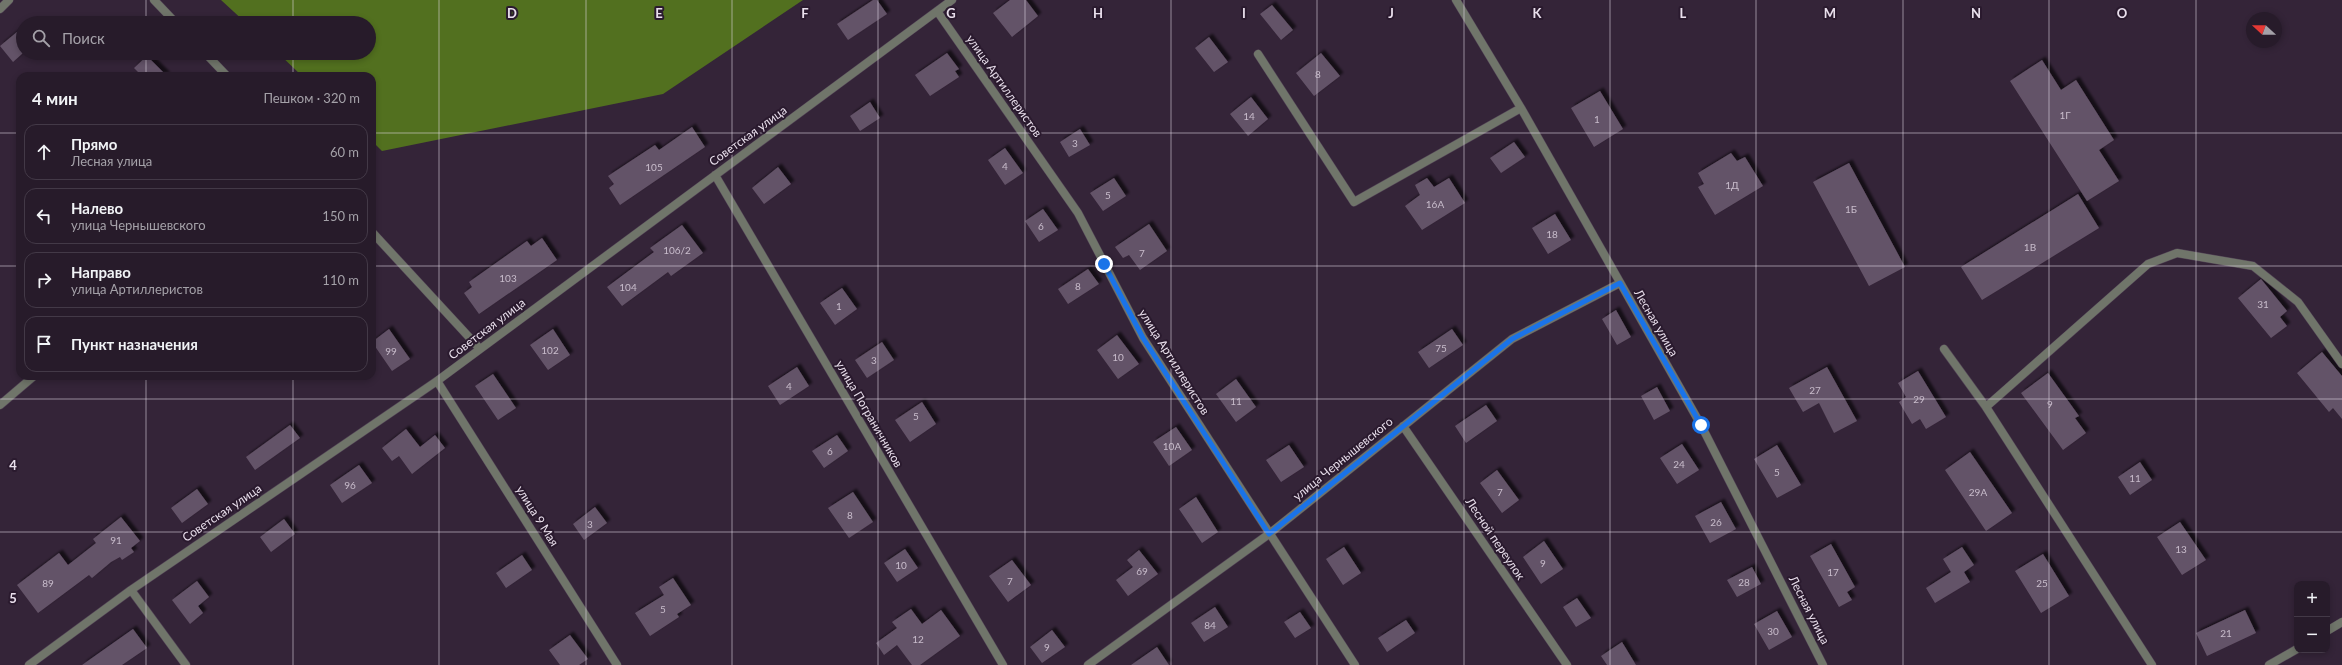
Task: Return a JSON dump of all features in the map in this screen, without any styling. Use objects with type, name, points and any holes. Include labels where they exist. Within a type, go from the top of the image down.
[{"type":"street","points":[[0,9],[9,0]]},
{"type":"street","points":[[154,0],[169,16]]},
{"type":"street","name":"Советская улица","points":[[29,665],[131,590],[437,381],[952,0]]},
{"type":"street","name":"Лесная улица","points":[[1456,0],[1521,108],[1701,425],[1823,665]]},
{"type":"street","name":"улица Артиллеристов","points":[[937,11],[1078,213],[1143,338],[1355,665]]},
{"type":"street","points":[[1258,54],[1354,202],[1521,108]]},
{"type":"street","points":[[212,60],[223,72]]},
{"type":"street","name":"улица Пограничников","points":[[715,175],[1003,665]]},
{"type":"street","points":[[376,236],[480,350]]},
{"type":"street","points":[[1986,407],[2148,264],[2177,253],[2253,266],[2298,302],[2342,364]]},
{"type":"street","name":"улица Чернышевского","points":[[1088,665],[1269,534],[1512,339],[1620,283]]},
{"type":"street","points":[[1944,349],[1986,407],[2152,665]]},
{"type":"street","points":[[0,405],[29,380]]},
{"type":"street","name":"улица 9 Мая","points":[[437,381],[617,665]]},
{"type":"street","name":"Лесной переулок","points":[[1403,426],[1567,665]]},
{"type":"street","points":[[131,590],[186,665]]},
{"type":"street","points":[[2330,629],[2342,622]]},
{"type":"street","points":[[2269,665],[2294,651]]},
{"type":"green space","points":[[221,0],[803,0],[663,94],[382,151],[376,145],[376,72],[298,72],[285,60],[376,60],[376,16],[238,16]]},
{"type":"building","points":[[873,0],[877,0],[887,14],[848,40],[837,24]]},
{"type":"building","points":[[1010,0],[1026,0],[1038,16],[1012,37],[993,13]]},
{"type":"building","points":[[1272,5],[1293,30],[1281,40],[1260,14]]},
{"type":"building","points":[[16,33],[16,59],[13,62],[0,46]]},
{"type":"building","points":[[1209,37],[1228,62],[1214,72],[1195,48]]},
{"type":"building","points":[[947,53],[959,69],[955,71],[959,77],[930,96],[915,75]]},
{"type":"building","points":[[1321,53],[1340,76],[1314,96],[1296,73]]},
{"type":"building","points":[[143,60],[151,60],[163,72],[138,72],[134,68]]},
{"type":"building","points":[[2042,60],[2061,90],[2076,80],[2114,140],[2099,150],[2119,181],[2087,201],[2010,81]]},
{"type":"building","points":[[1600,91],[1623,129],[1594,147],[1571,108]]},
{"type":"building","points":[[1251,97],[1268,119],[1248,136],[1230,114]]},
{"type":"building","points":[[870,102],[880,118],[860,131],[850,116]]},
{"type":"building","points":[[692,127],[705,147],[620,205],[609,188],[614,184],[608,176],[655,145],[659,150]]},
{"type":"building","points":[[1080,129],[1090,145],[1069,157],[1060,142]]},
{"type":"building","points":[[1514,142],[1525,157],[1501,173],[1490,158]]},
{"type":"building","points":[[1005,148],[1023,173],[1005,185],[988,160]]},
{"type":"building","points":[[1731,153],[1737,161],[1745,157],[1763,186],[1715,215],[1698,187],[1704,184],[1698,173]]},
{"type":"building","points":[[1849,163],[1905,267],[1869,286],[1813,182]]},
{"type":"building","points":[[778,167],[791,184],[764,204],[752,188]]},
{"type":"building","points":[[1114,178],[1126,196],[1103,211],[1090,193]]},
{"type":"building","points":[[1427,178],[1434,187],[1449,178],[1465,203],[1422,230],[1405,206],[1420,195],[1415,185]]},
{"type":"building","points":[[2078,194],[2099,228],[1982,300],[1961,267]]},
{"type":"building","points":[[1043,209],[1058,230],[1039,242],[1025,221]]},
{"type":"building","points":[[1555,214],[1571,240],[1548,254],[1532,228]]},
{"type":"building","points":[[1149,224],[1167,251],[1140,270],[1129,255],[1123,258],[1115,247]]},
{"type":"building","points":[[682,225],[703,253],[671,276],[668,272],[622,306],[607,287],[654,252],[650,248]]},
{"type":"building","points":[[542,238],[557,260],[479,314],[464,293],[472,287],[469,282],[527,241],[531,246]]},
{"type":"building","points":[[1088,269],[1099,284],[1068,304],[1058,289]]},
{"type":"building","points":[[2261,279],[2287,311],[2280,317],[2287,326],[2271,338],[2238,298]]},
{"type":"building","points":[[842,288],[857,309],[835,325],[820,303]]},
{"type":"building","points":[[1616,310],[1631,337],[1617,345],[1602,319]]},
{"type":"building","points":[[389,329],[410,359],[392,371],[376,348],[376,339]]},
{"type":"building","points":[[553,329],[570,355],[548,370],[530,345]]},
{"type":"building","points":[[1452,329],[1463,345],[1429,368],[1418,352]]},
{"type":"building","points":[[1117,335],[1139,364],[1118,379],[1097,350]]},
{"type":"building","points":[[882,342],[894,360],[867,378],[855,360]]},
{"type":"building","points":[[2322,352],[2342,376],[2342,419],[2333,408],[2329,412],[2297,373]]},
{"type":"building","points":[[797,367],[809,386],[780,405],[768,386]]},
{"type":"building","points":[[1827,367],[1857,421],[1834,433],[1819,403],[1803,412],[1789,388]]},
{"type":"building","points":[[1918,371],[1946,417],[1926,429],[1920,419],[1912,424],[1899,402],[1906,397],[1898,383]]},
{"type":"building","points":[[2048,373],[2079,416],[2075,418],[2086,433],[2063,450],[2021,393]]},
{"type":"building","points":[[493,374],[516,408],[498,420],[475,386]]},
{"type":"building","points":[[1236,379],[1256,407],[1236,422],[1216,394]]},
{"type":"building","points":[[1657,387],[1670,411],[1654,420],[1641,396]]},
{"type":"building","points":[[922,402],[936,424],[910,442],[895,420]]},
{"type":"building","points":[[1486,405],[1497,421],[1466,443],[1455,426]]},
{"type":"building","points":[[290,425],[300,438],[255,470],[246,457]]},
{"type":"building","points":[[1176,427],[1192,450],[1169,466],[1153,442]]},
{"type":"building","points":[[406,429],[420,447],[435,435],[445,448],[412,474],[399,456],[392,461],[382,448]]},
{"type":"building","points":[[837,435],[848,451],[824,468],[812,451]]},
{"type":"building","points":[[1682,444],[1699,470],[1677,484],[1660,458]]},
{"type":"building","points":[[1289,445],[1304,467],[1281,482],[1266,460]]},
{"type":"building","points":[[1777,445],[1801,485],[1777,498],[1754,459]]},
{"type":"building","points":[[1970,452],[2012,513],[1986,531],[1945,470]]},
{"type":"building","points":[[2140,462],[2152,480],[2130,495],[2118,477]]},
{"type":"building","points":[[359,465],[372,483],[342,503],[330,485]]},
{"type":"building","points":[[1497,470],[1519,500],[1502,513],[1480,483]]},
{"type":"building","points":[[197,489],[208,504],[182,523],[171,508]]},
{"type":"building","points":[[853,492],[873,522],[849,538],[828,508]]},
{"type":"building","points":[[1196,497],[1218,532],[1202,543],[1179,509]]},
{"type":"building","points":[[1721,502],[1736,529],[1710,543],[1695,516]]},
{"type":"building","points":[[595,507],[607,523],[584,540],[573,524]]},
{"type":"building","points":[[121,517],[140,541],[131,548],[134,552],[122,560],[120,557],[111,562],[92,578],[89,575],[38,613],[17,585],[59,553],[68,565],[96,543],[93,539]]},
{"type":"building","points":[[284,519],[295,534],[271,552],[260,537]]},
{"type":"building","points":[[2180,522],[2206,560],[2182,575],[2157,537]]},
{"type":"building","points":[[1544,541],[1563,569],[1541,584],[1523,557]]},
{"type":"building","points":[[1831,544],[1855,587],[1847,592],[1852,600],[1839,607],[1810,556]]},
{"type":"building","points":[[1344,547],[1361,573],[1343,585],[1326,559]]},
{"type":"building","points":[[1962,547],[1974,565],[1964,572],[1970,582],[1935,603],[1926,588],[1951,572],[1943,559]]},
{"type":"building","points":[[905,549],[918,568],[897,582],[884,563]]},
{"type":"building","points":[[1139,550],[1158,574],[1128,596],[1116,580],[1133,567],[1127,560]]},
{"type":"building","points":[[2043,554],[2069,596],[2041,613],[2015,571]]},
{"type":"building","points":[[522,555],[532,570],[506,588],[496,573]]},
{"type":"building","points":[[1012,560],[1031,585],[1008,602],[989,576]]},
{"type":"building","points":[[1752,567],[1761,584],[1737,597],[1727,580]]},
{"type":"building","points":[[673,578],[691,605],[677,614],[679,617],[650,636],[635,613],[664,595],[659,587]]},
{"type":"building","points":[[197,581],[209,597],[198,606],[203,613],[190,624],[172,600]]},
{"type":"building","points":[[1577,598],[1591,618],[1576,627],[1563,607]]},
{"type":"building","points":[[1215,607],[1228,627],[1204,642],[1191,623]]},
{"type":"building","points":[[911,609],[922,624],[941,610],[960,636],[920,665],[912,665],[897,645],[884,655],[876,643],[897,628],[892,622]]},
{"type":"building","points":[[2245,610],[2256,633],[2207,656],[2196,633]]},
{"type":"building","points":[[1777,611],[1792,637],[1769,650],[1754,624]]},
{"type":"building","points":[[1300,612],[1311,628],[1295,638],[1284,622]]},
{"type":"building","points":[[1406,620],[1415,633],[1387,652],[1378,638]]},
{"type":"building","points":[[133,629],[147,648],[122,665],[82,665]]},
{"type":"building","points":[[1052,630],[1065,647],[1042,663],[1030,647]]},
{"type":"building","points":[[570,635],[588,659],[579,665],[560,665],[549,650]]},
{"type":"building","points":[[1622,642],[1636,665],[1607,665],[1601,656]]},
{"type":"building","points":[[1157,647],[1169,665],[1131,665]]},
{"type":"route","points":[[1104,264],[1143,338],[1269,534],[1512,339],[1620,283],[1701,425]]}]
